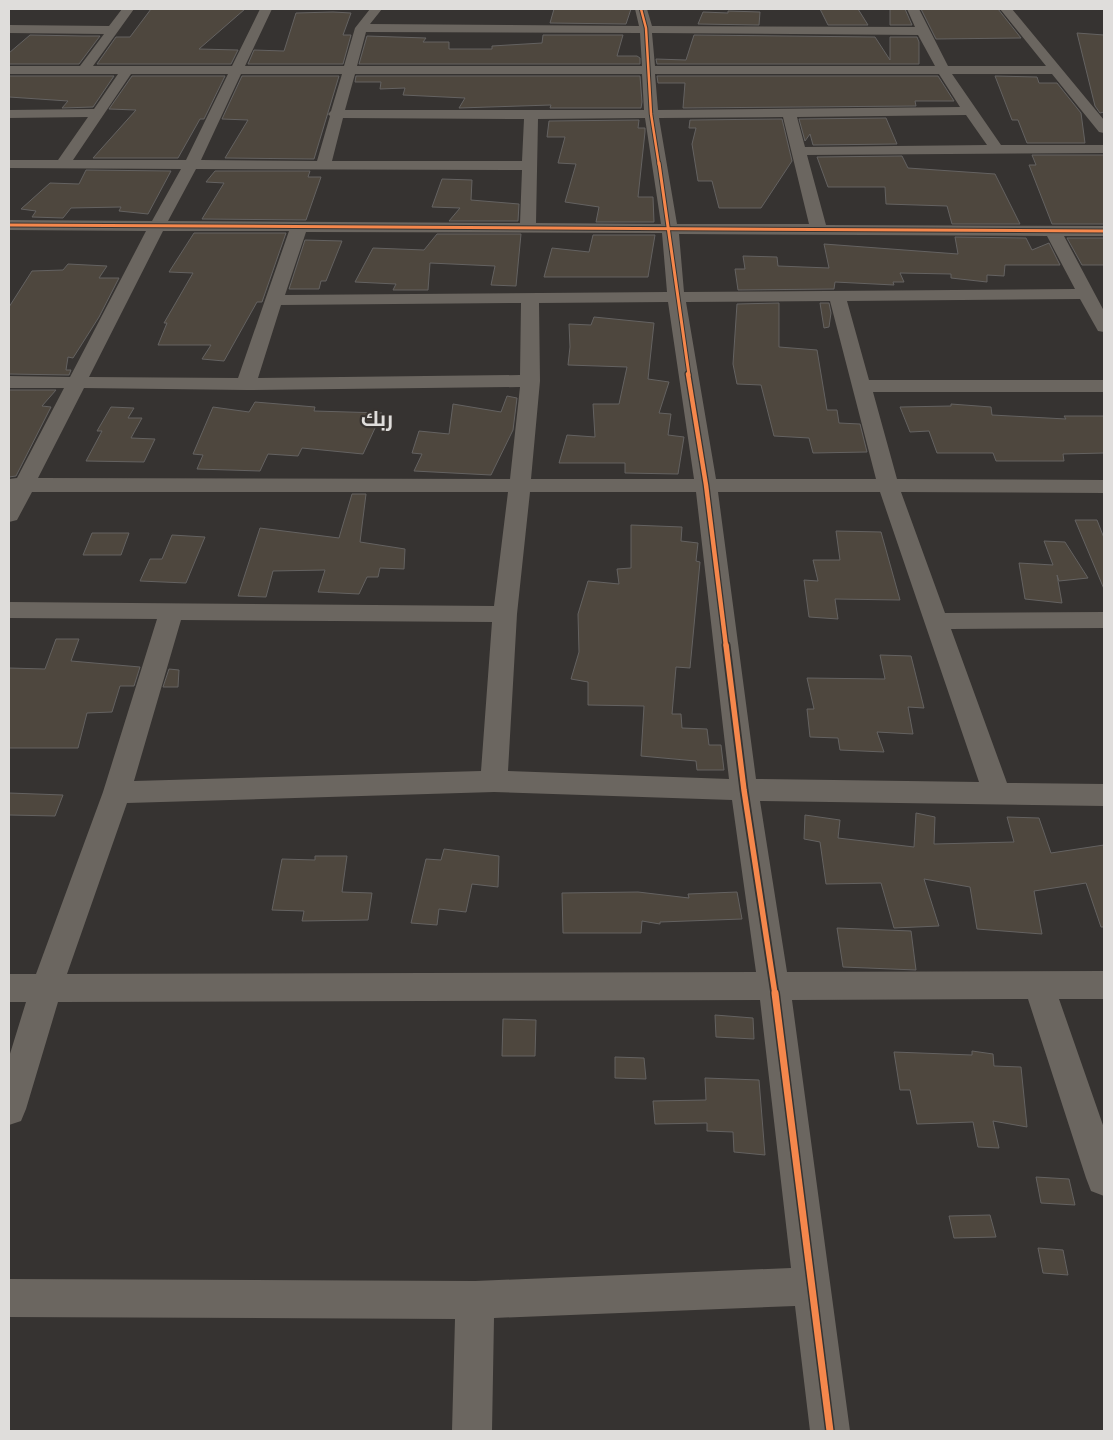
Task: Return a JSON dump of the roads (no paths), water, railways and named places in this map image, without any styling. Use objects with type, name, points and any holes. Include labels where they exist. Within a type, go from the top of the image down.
[{"type":"street","points":[[84,70],[128,9]]},
{"type":"street","points":[[9,514],[16,485],[76,382],[191,165],[235,70],[266,9]]},
{"type":"street","points":[[323,165],[335,114],[361,28],[376,9]]},
{"type":"street","points":[[913,9],[921,31],[944,70],[996,148]]},
{"type":"street","points":[[1006,9],[1104,129]]},
{"type":"street","points":[[40,29],[52,16]]},
{"type":"street","points":[[533,16],[534,29]]},
{"type":"street","points":[[361,28],[534,29],[644,19],[921,31]]},
{"type":"street","points":[[644,19],[651,114],[670,229],[676,297],[706,485],[744,790],[774,986],[830,1431]]},
{"type":"street","points":[[9,29],[112,30]]},
{"type":"street","points":[[9,70],[1055,70]]},
{"type":"street","points":[[63,164],[127,70]]},
{"type":"street","points":[[335,114],[531,115],[970,111]]},
{"type":"street","points":[[9,114],[98,113]]},
{"type":"street","points":[[789,113],[819,230]]},
{"type":"street","points":[[528,228],[531,115]]},
{"type":"street","points":[[798,151],[1104,148]]},
{"type":"street","points":[[9,164],[530,166]]},
{"type":"street","points":[[12,230],[157,226],[1104,231]]},
{"type":"street","points":[[246,384],[276,300],[299,227]]},
{"type":"street","points":[[1053,231],[1104,327]]},
{"type":"street","points":[[276,300],[1085,294]]},
{"type":"street","points":[[837,296],[888,485],[997,793]]},
{"type":"street","points":[[494,781],[504,614],[520,485],[530,381],[530,298]]},
{"type":"street","points":[[9,382],[246,384],[530,381]]},
{"type":"street","points":[[862,386],[1104,386]]},
{"type":"street","points":[[16,485],[1104,486]]},
{"type":"street","points":[[9,610],[504,614]]},
{"type":"street","points":[[9,1109],[47,987],[117,792],[171,612]]},
{"type":"street","points":[[936,621],[1104,620]]},
{"type":"street","points":[[117,792],[494,781],[744,790],[1104,795]]},
{"type":"street","points":[[9,988],[1104,985]]},
{"type":"street","points":[[1039,986],[1104,1178]]},
{"type":"street","points":[[9,1298],[475,1300],[811,1286]]},
{"type":"street","points":[[472,1431],[475,1300]]},
{"type":"district","name":"ربك","points":[[377,417]]}]
